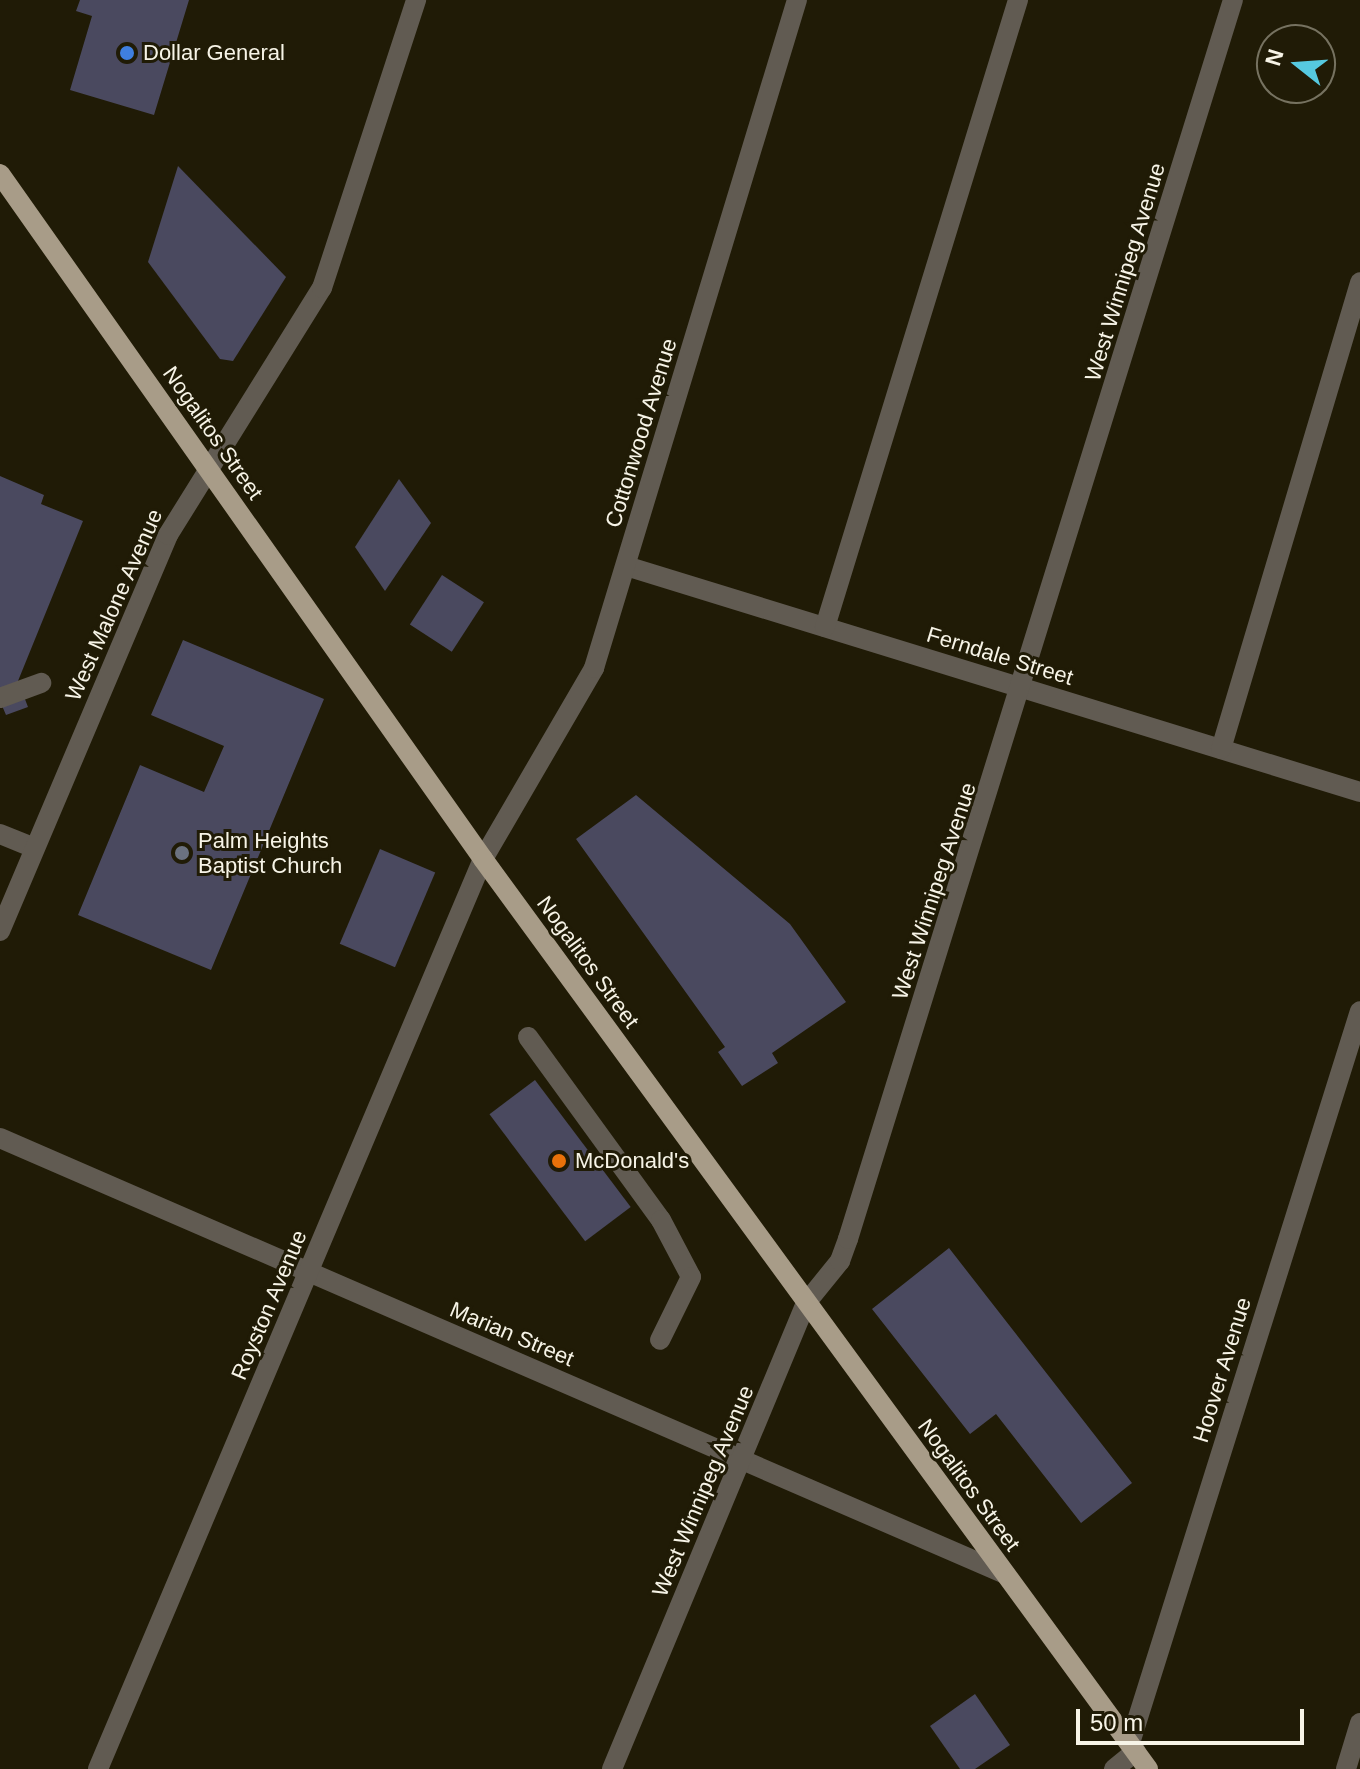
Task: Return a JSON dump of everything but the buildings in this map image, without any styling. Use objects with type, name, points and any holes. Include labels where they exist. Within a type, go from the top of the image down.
[{"type":"main road","name":"Nogalitos Street","points":[[0,174],[483,859],[1148,1769]]},
{"type":"street","name":"West Malone Avenue","points":[[0,931],[168,535],[322,288],[416,0]]},
{"type":"street","name":"Cottonwood Avenue","points":[[483,859],[577,705],[626,566],[797,0]]},
{"type":"street","points":[[825,627],[1018,0]]},
{"type":"street","name":"West Winnipeg Avenue","points":[[612,1769],[806,1303],[840,1261],[848,1239],[1024,688],[1233,0]]},
{"type":"street","points":[[1221,749],[1360,282]]},
{"type":"street","name":"Ferndale Street","points":[[626,566],[1360,792]]},
{"type":"street","points":[[0,698],[41,683]]},
{"type":"street","points":[[0,834],[34,848]]},
{"type":"street","name":"Royston Avenue","points":[[98,1769],[483,859]]},
{"type":"street","name":"Hoover Avenue","points":[[1133,1747],[1360,1011]]},
{"type":"street","points":[[528,1037],[661,1220],[691,1277],[660,1340]]},
{"type":"street","name":"Marian Street","points":[[0,1138],[1005,1574]]},
{"type":"street","points":[[1346,1769],[1360,1723]]},
{"type":"street","points":[[1114,1769],[1133,1747]]},
{"type":"place","name":"Dollar General","points":[[127,53]]},
{"type":"place","name":"Palm Heights Baptist Church","points":[[182,853]]},
{"type":"place","name":"McDonald's","points":[[559,1161]]}]
